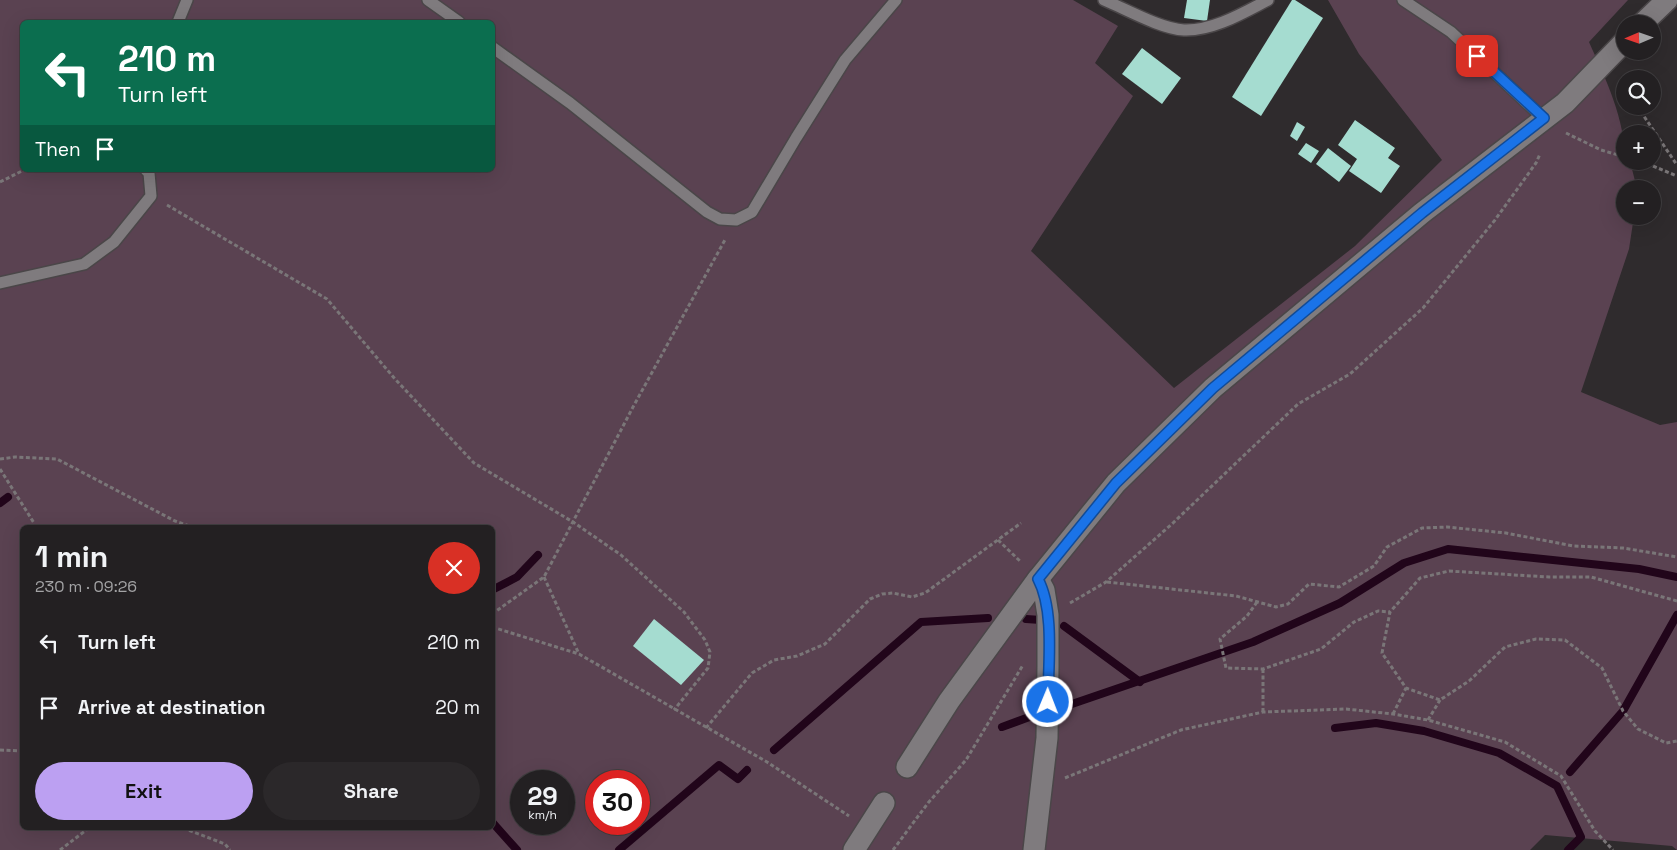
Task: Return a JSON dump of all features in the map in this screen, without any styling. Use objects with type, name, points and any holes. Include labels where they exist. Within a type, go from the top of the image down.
[{"type":"street","points":[[1651,15],[1667,0]]},
{"type":"street","points":[[907,768],[949,701],[1038,579],[1116,483],[1213,388],[1422,213],[1547,122],[1616,50]]},
{"type":"street","points":[[1034,850],[1047,738],[1048,615],[1044,590],[1038,579]]},
{"type":"street","points":[[854,850],[884,804]]},
{"type":"lane","points":[[179,20],[187,0]]},
{"type":"lane","points":[[428,0],[456,20]]},
{"type":"lane","points":[[495,49],[570,103],[707,212],[720,219],[736,220],[752,212],[845,60],[896,0]]},
{"type":"lane","points":[[1104,0],[1162,25],[1183,30],[1206,28],[1243,13],[1268,0]]},
{"type":"lane","points":[[1403,0],[1451,32],[1547,122]]},
{"type":"lane","points":[[0,284],[84,264],[114,242],[151,196],[148,172]]},
{"type":"path","points":[[1643,115],[1677,164]]},
{"type":"path","points":[[1048,615],[1106,582],[1180,516],[1298,404],[1350,374],[1423,308],[1495,220],[1536,163],[1547,122],[1601,150],[1616,154]]},
{"type":"path","points":[[1661,169],[1677,176]]},
{"type":"path","points":[[0,182],[20,172]]},
{"type":"path","points":[[151,196],[327,299],[396,379],[474,463],[573,522],[621,554],[684,612],[705,640],[710,652],[708,668],[674,710]]},
{"type":"path","points":[[495,612],[544,578],[633,407],[736,220]]},
{"type":"path","points":[[0,459],[15,457],[57,459],[188,525]]},
{"type":"path","points":[[0,469],[34,523]]},
{"type":"path","points":[[706,728],[752,673],[774,660],[797,656],[825,644],[870,599],[882,594],[893,593],[912,597],[924,593],[1021,523]]},
{"type":"path","points":[[1106,582],[1236,596],[1276,607],[1288,604],[1309,584],[1340,587],[1374,566],[1387,547],[1422,528],[1447,527],[1506,533],[1573,546],[1623,548],[1677,557]]},
{"type":"path","points":[[998,540],[1038,579]]},
{"type":"path","points":[[1440,700],[1406,688],[1382,653],[1390,612],[1420,578],[1449,571],[1549,577],[1590,577],[1677,601]]},
{"type":"path","points":[[544,578],[579,654]]},
{"type":"path","points":[[1258,602],[1247,616],[1220,639],[1226,668],[1263,669],[1321,649],[1354,622],[1378,611],[1390,612]]},
{"type":"path","points":[[495,627],[579,654],[767,762],[868,829]]},
{"type":"path","points":[[1428,720],[1440,700],[1469,681],[1505,647],[1536,639],[1565,640],[1602,668],[1623,711],[1638,729],[1666,743],[1677,741]]},
{"type":"path","points":[[893,850],[928,803],[966,760],[1026,660]]},
{"type":"path","points":[[1263,669],[1264,712]]},
{"type":"path","points":[[1394,714],[1406,688]]},
{"type":"path","points":[[1040,788],[1181,730],[1264,712],[1346,709],[1394,714],[1428,720],[1505,742],[1561,776],[1595,831],[1613,850]]},
{"type":"path","points":[[0,750],[20,751]]},
{"type":"path","points":[[60,850],[86,830]]},
{"type":"path","points":[[188,830],[225,844],[230,850]]},
{"type":"shaded area","points":[[0,0],[1073,0],[1118,26],[1095,63],[1133,96],[1031,251],[1174,388],[1355,246],[1442,160],[1359,54],[1328,0],[1628,0],[1589,42],[1602,71],[1621,125],[1616,125],[1616,170],[1632,170],[1635,180],[1616,180],[1616,225],[1633,225],[1629,249],[1581,392],[1660,425],[1677,422],[1677,850],[1672,846],[1545,835],[1530,850],[0,850]]},
{"type":"building","points":[[1187,0],[1210,0],[1207,21],[1184,18]]},
{"type":"building","points":[[1292,0],[1295,0],[1323,18],[1261,116],[1232,97]]},
{"type":"building","points":[[1142,48],[1181,78],[1162,104],[1122,74]]},
{"type":"building","points":[[1355,120],[1395,148],[1388,158],[1400,166],[1381,193],[1349,171],[1357,159],[1338,145]]},
{"type":"building","points":[[1297,122],[1305,127],[1297,141],[1290,136]]},
{"type":"building","points":[[1306,143],[1319,151],[1311,163],[1298,154]]},
{"type":"building","points":[[1328,148],[1351,166],[1339,182],[1316,164]]},
{"type":"building","points":[[654,619],[704,660],[681,685],[633,646]]},
{"type":"waterway","points":[[0,503],[8,497]]},
{"type":"waterway","points":[[1069,705],[1253,642],[1340,603],[1404,563],[1448,549],[1639,569],[1677,577]]},
{"type":"waterway","points":[[495,588],[517,577],[538,555]]},
{"type":"waterway","points":[[1570,772],[1623,711],[1677,615]]},
{"type":"waterway","points":[[774,750],[921,622],[988,618]]},
{"type":"waterway","points":[[1026,619],[1041,620]]},
{"type":"waterway","points":[[1064,626],[1140,682]]},
{"type":"waterway","points":[[1002,727],[1032,716]]},
{"type":"waterway","points":[[1335,728],[1376,723],[1424,731],[1499,753],[1557,786],[1581,837],[1568,850]]},
{"type":"waterway","points":[[619,850],[719,765],[738,779],[747,770]]},
{"type":"waterway","points":[[495,825],[517,850]]},
{"type":"route","points":[[1048,702],[1048,615],[1044,590],[1038,579],[1116,483],[1213,388],[1422,213],[1544,118],[1477,56]]}]
